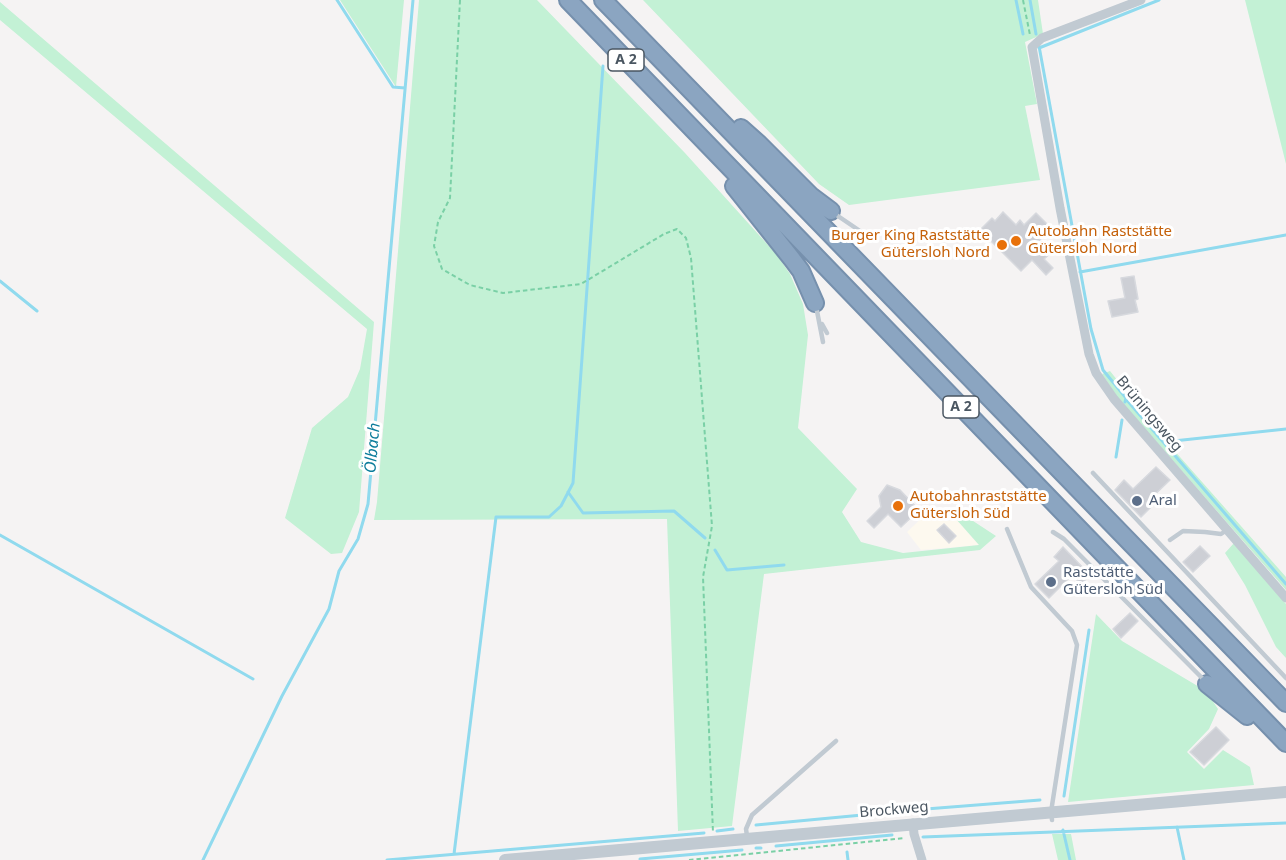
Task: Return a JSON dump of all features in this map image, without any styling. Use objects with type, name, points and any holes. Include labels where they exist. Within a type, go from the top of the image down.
[{"type":"highway","name":"A 2","points":[[568,0],[1286,743]]},
{"type":"highway","name":"A 2","points":[[603,0],[1286,703]]},
{"type":"highway","points":[[703,103],[746,132],[811,196],[831,211]]},
{"type":"highway","points":[[684,121],[801,271],[816,307]]},
{"type":"highway","points":[[1207,684],[1243,712],[1286,754]]},
{"type":"street","points":[[1032,47],[1042,38],[1141,0]]},
{"type":"street","name":"Brüningsweg","points":[[1032,47],[1082,326],[1096,373],[1114,399],[1286,598]]},
{"type":"street","name":"Brockweg","points":[[505,860],[567,857],[747,838],[914,829],[1285,792]]},
{"type":"street","points":[[914,829],[922,860]]},
{"type":"lane","points":[[831,211],[860,231]]},
{"type":"lane","points":[[816,307],[827,333]]},
{"type":"lane","points":[[816,307],[823,342]]},
{"type":"lane","points":[[1093,473],[1286,678]]},
{"type":"lane","points":[[1007,529],[1031,587],[1072,631],[1077,645],[1052,816]]},
{"type":"lane","points":[[1170,540],[1183,531],[1221,534],[1227,530]]},
{"type":"lane","points":[[1053,532],[1064,539],[1207,684]]},
{"type":"lane","points":[[747,838],[746,829],[752,815],[836,741]]},
{"type":"path","points":[[460,0],[450,198],[438,222],[434,246],[442,269],[470,285],[503,293],[581,284],[664,234],[677,229],[686,238],[691,258],[712,526],[704,577],[713,842]]},
{"type":"path","points":[[1023,0],[1032,47]]},
{"type":"path","points":[[689,860],[901,840],[914,829]]},
{"type":"shaded area","points":[[927,513],[947,521],[956,519],[979,545],[921,550],[907,532]]},
{"type":"green space","points":[[340,0],[404,0],[396,87]]},
{"type":"green space","points":[[419,0],[537,0],[685,153],[777,255],[790,274],[803,304],[808,335],[798,428],[857,489],[842,512],[861,542],[903,553],[979,545],[956,519],[967,517],[996,536],[980,550],[764,574],[732,826],[678,831],[667,519],[374,520]]},
{"type":"green space","points":[[643,0],[1038,0],[1043,34],[1025,42],[1037,104],[1025,106],[1040,180],[849,205],[819,184]]},
{"type":"green space","points":[[1245,0],[1286,0],[1286,164]]},
{"type":"green space","points":[[0,2],[374,322],[359,512],[342,553],[331,554],[285,518],[312,428],[348,397],[360,369],[367,329],[0,20]]},
{"type":"green space","points":[[1110,371],[1165,440],[1286,577],[1286,590],[1118,398],[1102,374]]},
{"type":"green space","points":[[1234,543],[1286,604],[1286,658],[1276,647],[1245,585],[1225,553]]},
{"type":"green space","points":[[1096,614],[1122,641],[1206,691],[1218,709],[1209,729],[1187,752],[1204,769],[1223,750],[1250,767],[1254,785],[1068,802]]},
{"type":"green space","points":[[1052,834],[1071,834],[1076,860],[1058,860]]},
{"type":"building","name":"Autobahn Raststätte Gütersloh Nord","points":[[1003,212],[1016,225],[1020,220],[1024,225],[1036,213],[1048,225],[1040,240],[1052,252],[1044,259],[1053,268],[1046,275],[1032,260],[1021,271],[980,230],[992,218],[995,221]]},
{"type":"building","points":[[1134,276],[1138,312],[1112,317],[1108,301],[1125,298],[1121,278]]},
{"type":"building","points":[[1156,467],[1170,480],[1146,503],[1151,507],[1141,517],[1115,490],[1124,480],[1133,489]]},
{"type":"building","name":"Autobahnraststätte Gütersloh Süd","points":[[887,485],[900,490],[919,510],[901,527],[888,514],[874,528],[867,521],[881,507],[879,496]]},
{"type":"building","points":[[944,524],[956,536],[949,543],[937,530]]},
{"type":"building","name":"Aral","points":[[1200,546],[1210,556],[1193,572],[1183,562]]},
{"type":"building","points":[[1063,547],[1090,575],[1081,584],[1072,575],[1049,598],[1035,584],[1059,561],[1054,557]]},
{"type":"building","points":[[1130,613],[1138,621],[1121,638],[1113,629]]},
{"type":"building","points":[[1216,727],[1229,740],[1204,765],[1190,752]]},
{"type":"waterway","points":[[337,0],[393,87],[405,88]]},
{"type":"waterway","name":"Ölbach","points":[[203,860],[282,696],[329,609],[339,571],[358,539],[368,504],[413,0]]},
{"type":"waterway","points":[[1016,0],[1023,34]]},
{"type":"waterway","points":[[1030,0],[1036,34]]},
{"type":"waterway","points":[[1039,48],[1159,0]]},
{"type":"waterway","points":[[1039,46],[1091,329],[1103,370],[1126,398],[1125,402]]},
{"type":"waterway","points":[[454,854],[496,517],[549,517],[561,506],[573,483],[603,66]]},
{"type":"waterway","points":[[1080,272],[1286,235]]},
{"type":"waterway","points":[[0,281],[37,311]]},
{"type":"waterway","points":[[1126,399],[1286,584]]},
{"type":"waterway","points":[[1116,457],[1122,420]]},
{"type":"waterway","points":[[1164,442],[1286,429]]},
{"type":"waterway","points":[[568,492],[583,513],[674,511],[705,538]]},
{"type":"waterway","points":[[0,535],[253,679]]},
{"type":"waterway","points":[[715,550],[727,570],[784,565]]},
{"type":"waterway","points":[[1064,796],[1089,630]]},
{"type":"waterway","points":[[756,825],[1040,800]]},
{"type":"waterway","points":[[923,837],[1286,823]]},
{"type":"waterway","points":[[1177,827],[1184,860]]},
{"type":"waterway","points":[[717,831],[733,829]]},
{"type":"waterway","points":[[1063,830],[1070,860]]},
{"type":"waterway","points":[[387,860],[704,833]]},
{"type":"waterway","points":[[776,846],[892,835]]},
{"type":"waterway","points":[[756,848],[761,848]]},
{"type":"waterway","points":[[640,859],[742,850]]},
{"type":"waterway","points":[[847,852],[848,860]]},
{"type":"place","name":"Autobahn Raststätte Gütersloh Nord","points":[[1016,241]]},
{"type":"place","name":"Burger King Raststätte Gütersloh Nord","points":[[1002,245]]},
{"type":"place","name":"Aral","points":[[1137,501]]},
{"type":"place","name":"Autobahnraststätte Gütersloh Süd","points":[[898,506]]},
{"type":"place","name":"Raststätte Gütersloh Süd","points":[[1051,582]]}]
